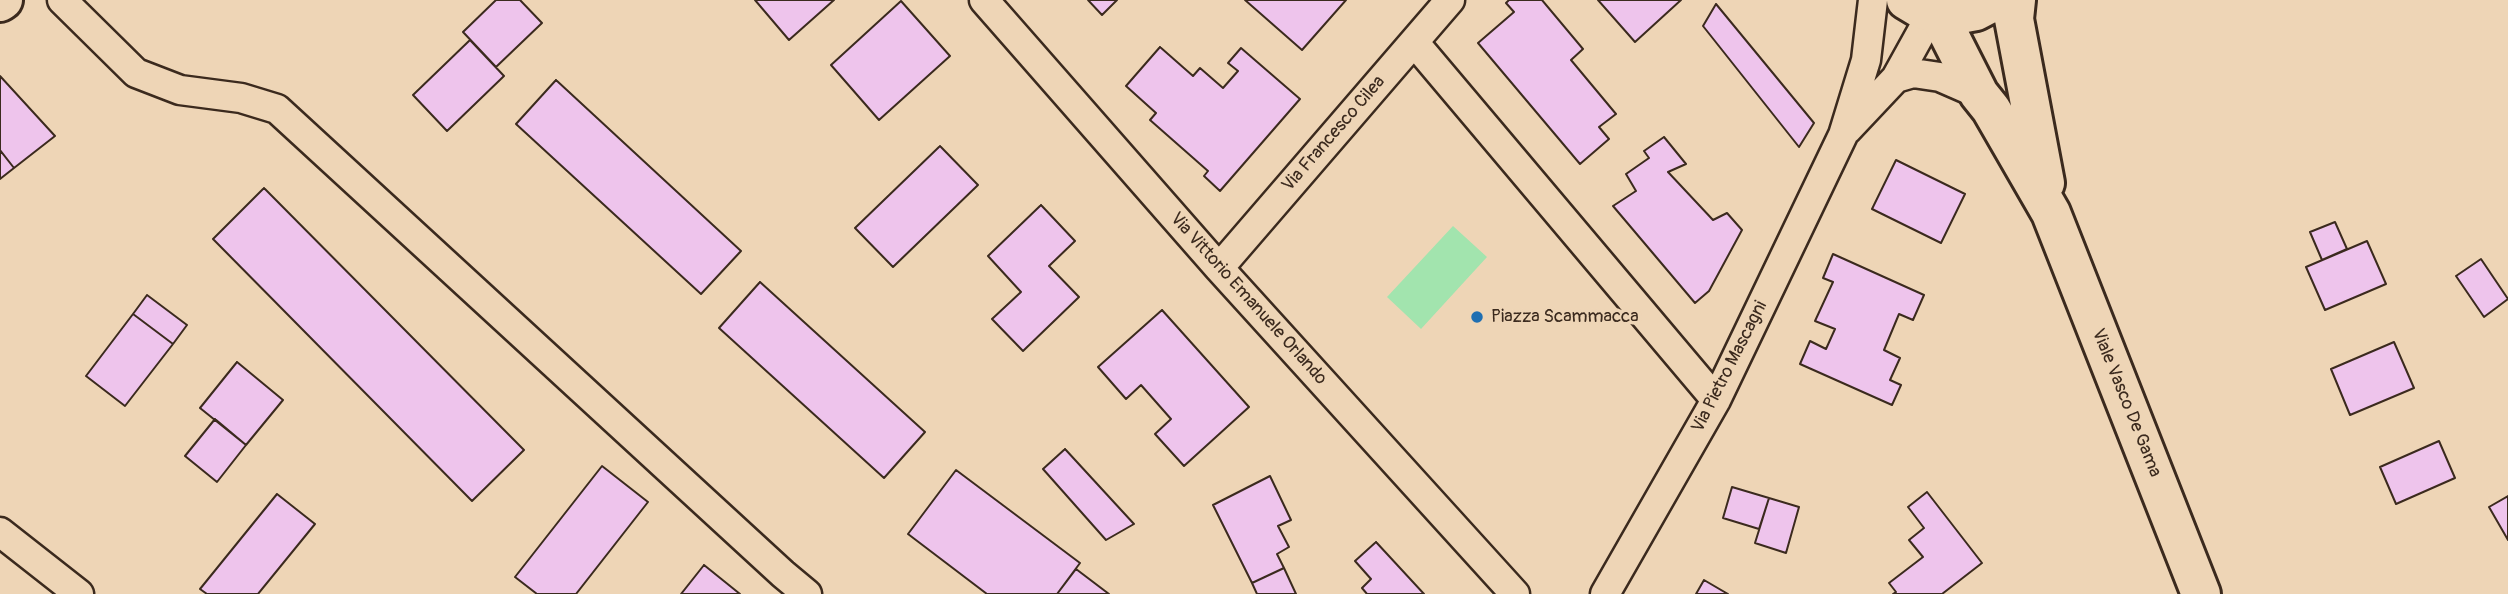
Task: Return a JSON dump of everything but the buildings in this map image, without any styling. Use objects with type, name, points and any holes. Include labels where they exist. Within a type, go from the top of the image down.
[{"type":"main road","points":[[1925,9],[1962,15],[1997,0]]},
{"type":"main road","points":[[2016,0],[2014,19],[2051,213]]},
{"type":"main road","points":[[1925,9],[1979,94],[1992,109],[2051,213]]},
{"type":"main road","name":"Viale Vasco De Gama","points":[[2051,213],[2201,594]]},
{"type":"street","points":[[62,0],[136,73],[180,90],[240,99],[278,109],[807,594]]},
{"type":"street","name":"Via Vittorio Emanuele Orlando","points":[[984,0],[1219,268],[1515,594]]},
{"type":"street","name":"Via Francesco Cilea","points":[[1219,268],[1450,0]]},
{"type":"street","points":[[1843,135],[1866,60],[1873,0]]},
{"type":"street","points":[[1843,135],[1896,78],[1925,9]]},
{"type":"street","points":[[1413,42],[1716,400]]},
{"type":"street","points":[[1896,78],[1913,73],[1940,77],[1979,94]]},
{"type":"street","name":"Via Pietro Mascagni","points":[[1605,594],[1716,400],[1843,135]]},
{"type":"street","points":[[0,532],[79,594]]},
{"type":"green space","points":[[1453,226],[1487,257],[1421,329],[1387,297]]},
{"type":"place","name":"Piazza Scammacca","points":[[1477,317]]}]
